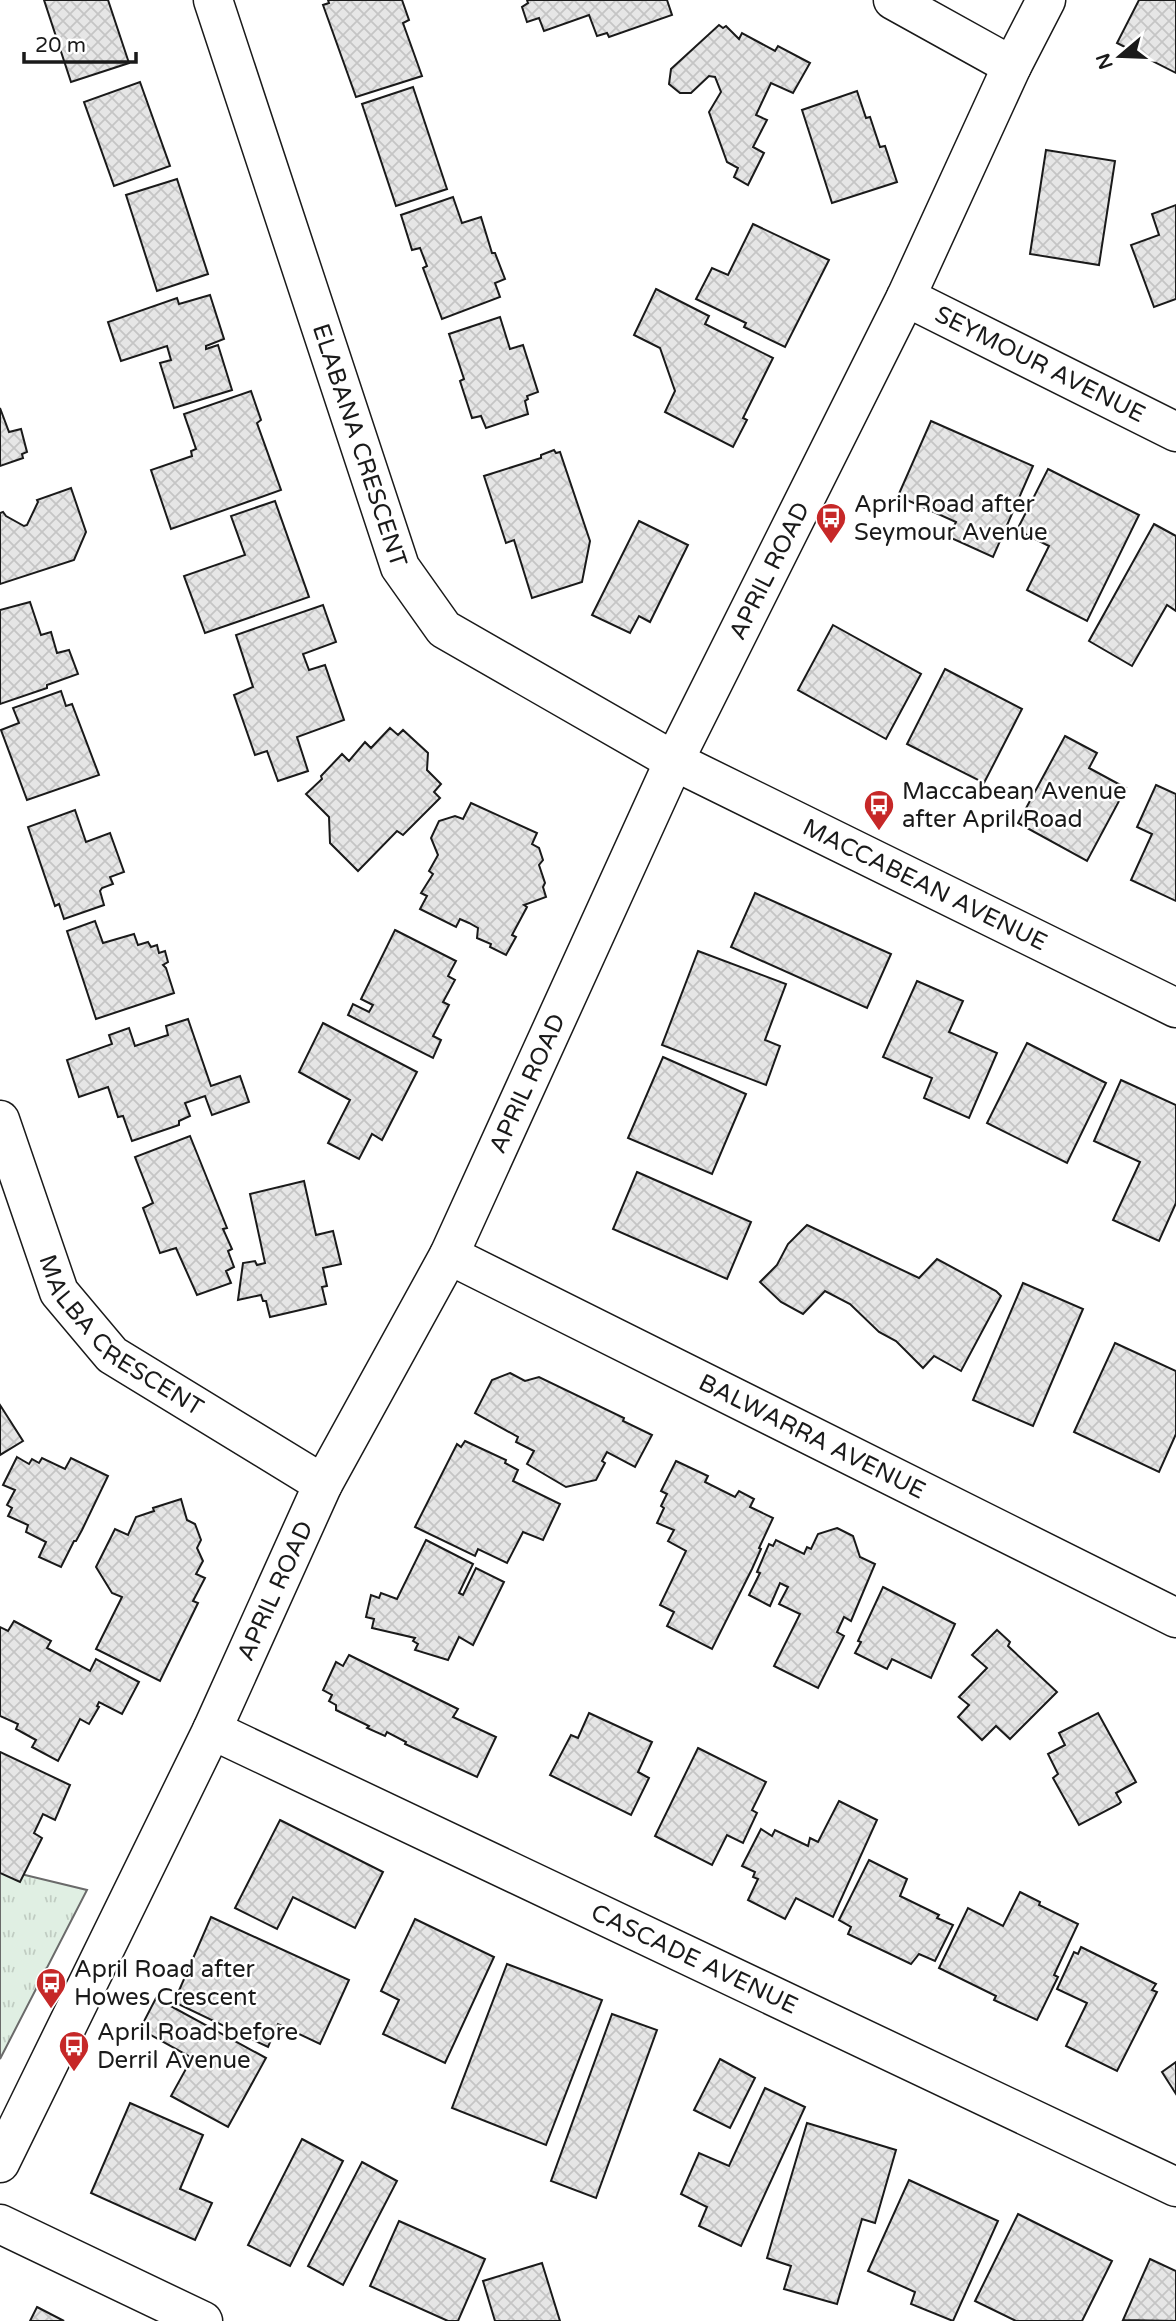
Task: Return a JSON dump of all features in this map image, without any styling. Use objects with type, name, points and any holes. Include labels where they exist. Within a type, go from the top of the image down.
[{"type":"street","name":"ELABANA CRESCENT","points":[[213,0],[400,567],[444,629],[674,761]]},
{"type":"street","points":[[892,0],[1012,66]]},
{"type":"street","name":"APRIL ROAD","points":[[0,2163],[212,1730],[323,1484],[449,1255],[674,761],[906,298],[1012,66],[1046,0]]},
{"type":"street","name":"SEYMOUR AVENUE","points":[[906,298],[1176,432]]},
{"type":"street","name":"MACCABEAN AVENUE","points":[[674,761],[1176,1008]]},
{"type":"street","name":"MALBA CRESCENT","points":[[0,1120],[59,1292],[112,1355],[323,1484]]},
{"type":"street","name":"BALWARRA AVENUE","points":[[449,1255],[1176,1618]]},
{"type":"street","name":"CASCADE AVENUE","points":[[212,1730],[1176,2187]]},
{"type":"street","points":[[0,2224],[203,2321]]},
{"type":"green space","points":[[0,1869],[87,1890],[0,2059]]},
{"type":"building","points":[[44,0],[108,0],[129,63],[71,82]]},
{"type":"building","points":[[328,0],[402,0],[409,20],[403,23],[422,76],[356,97],[323,5],[329,3]]},
{"type":"building","points":[[527,0],[667,0],[672,15],[609,37],[607,33],[597,36],[589,15],[544,31],[539,18],[527,22],[522,7],[528,3]]},
{"type":"building","points":[[1139,0],[1176,0],[1176,73],[1117,43]]},
{"type":"building","points":[[719,25],[723,28],[726,26],[739,39],[742,33],[775,51],[778,46],[810,63],[793,93],[771,83],[756,115],[767,120],[753,147],[764,153],[748,185],[734,177],[738,168],[727,162],[709,112],[721,92],[715,77],[709,76],[691,93],[680,93],[669,84],[671,69]]},
{"type":"building","points":[[140,82],[170,166],[114,186],[84,102]]},
{"type":"building","points":[[413,87],[447,189],[396,206],[362,104]]},
{"type":"building","points":[[857,91],[866,118],[870,117],[880,147],[885,146],[897,182],[832,203],[802,110]]},
{"type":"building","points":[[1046,150],[1115,161],[1099,265],[1030,254]]},
{"type":"building","points":[[177,179],[208,274],[157,291],[126,195]]},
{"type":"building","points":[[453,197],[462,223],[481,217],[492,253],[495,253],[505,279],[495,283],[500,297],[442,319],[423,268],[427,266],[420,248],[412,250],[401,215]]},
{"type":"building","points":[[1176,205],[1176,299],[1154,307],[1131,245],[1159,235],[1152,214]]},
{"type":"building","points":[[753,224],[829,260],[785,347],[744,327],[746,323],[696,299],[712,268],[728,275]]},
{"type":"building","points":[[656,289],[709,316],[705,324],[773,358],[743,418],[747,420],[733,447],[665,412],[675,391],[660,348],[634,335]]},
{"type":"building","points":[[210,295],[224,339],[206,346],[206,349],[218,345],[232,390],[174,408],[160,363],[171,360],[167,346],[121,361],[108,322],[177,298],[179,304]]},
{"type":"building","points":[[500,317],[510,349],[523,345],[538,392],[527,396],[525,401],[528,414],[486,428],[481,416],[472,418],[460,381],[464,379],[449,334]]},
{"type":"building","points":[[251,391],[261,420],[257,423],[281,490],[171,529],[151,470],[192,456],[191,451],[196,449],[184,414]]},
{"type":"building","points":[[0,408],[9,432],[21,429],[27,452],[22,454],[23,458],[0,466]]},
{"type":"building","points":[[931,421],[1033,466],[993,557],[949,537],[956,522],[898,496]]},
{"type":"building","points":[[554,450],[556,453],[560,452],[590,541],[582,582],[532,598],[514,540],[506,543],[484,476],[541,458],[541,455]]},
{"type":"building","points":[[1048,469],[1139,515],[1087,621],[1027,590],[1049,546],[1017,530]]},
{"type":"building","points":[[71,488],[86,532],[74,560],[0,584],[0,513],[3,512],[24,526],[27,525],[37,500]]},
{"type":"building","points":[[275,501],[309,597],[205,633],[184,576],[245,555],[231,516]]},
{"type":"building","points":[[639,521],[688,545],[650,622],[639,616],[630,633],[592,615]]},
{"type":"building","points":[[1154,524],[1176,536],[1176,611],[1167,605],[1132,666],[1089,641]]},
{"type":"building","points":[[30,602],[41,635],[51,632],[57,653],[69,650],[78,674],[0,704],[0,610]]},
{"type":"building","points":[[323,605],[336,642],[303,654],[309,670],[325,665],[344,720],[297,737],[308,771],[278,781],[267,751],[255,755],[234,695],[253,687],[236,635]]},
{"type":"building","points":[[833,625],[921,674],[886,739],[798,690]]},
{"type":"building","points":[[945,669],[1022,709],[984,783],[907,744]]},
{"type":"building","points":[[61,691],[66,706],[72,704],[99,775],[27,800],[1,730],[19,723],[13,708]]},
{"type":"building","points":[[390,728],[398,735],[403,730],[428,753],[427,770],[441,784],[434,792],[440,798],[403,835],[397,831],[358,871],[330,843],[329,817],[306,794],[342,754],[349,761],[365,742],[371,748]]},
{"type":"building","points":[[1065,736],[1097,753],[1089,768],[1126,788],[1087,861],[1018,823]]},
{"type":"building","points":[[1156,785],[1176,794],[1176,901],[1131,880],[1152,834],[1137,827]]},
{"type":"building","points":[[471,803],[537,833],[532,844],[539,848],[543,860],[539,865],[546,897],[524,905],[527,907],[512,935],[516,937],[506,955],[477,938],[478,928],[469,923],[460,919],[456,927],[420,909],[427,896],[421,893],[433,874],[429,871],[438,855],[431,838],[439,821],[455,816],[463,819]]},
{"type":"building","points":[[75,810],[86,842],[110,833],[124,872],[110,877],[113,884],[100,891],[104,905],[64,919],[59,904],[55,906],[28,827]]},
{"type":"building","points":[[755,893],[891,954],[867,1008],[731,947]]},
{"type":"building","points":[[95,921],[103,943],[134,934],[138,945],[148,942],[151,947],[157,945],[159,953],[165,951],[168,962],[163,965],[174,993],[96,1019],[67,931]]},
{"type":"building","points":[[395,930],[456,961],[448,976],[455,980],[443,1002],[449,1005],[433,1036],[441,1040],[433,1058],[348,1015],[353,1004],[369,1012],[373,1005],[361,999]]},
{"type":"building","points":[[698,951],[786,984],[765,1040],[780,1046],[766,1085],[662,1045]]},
{"type":"building","points":[[917,981],[963,1001],[949,1032],[997,1053],[969,1118],[924,1098],[932,1078],[883,1057]]},
{"type":"building","points":[[188,1019],[211,1086],[240,1076],[249,1102],[212,1115],[205,1096],[185,1103],[190,1116],[179,1121],[179,1125],[132,1141],[123,1116],[118,1117],[108,1087],[79,1097],[67,1060],[112,1044],[109,1035],[129,1028],[135,1046],[168,1035],[166,1026]]},
{"type":"building","points":[[323,1023],[417,1072],[382,1140],[372,1134],[359,1159],[328,1143],[350,1100],[299,1072]]},
{"type":"building","points":[[1027,1043],[1106,1083],[1067,1163],[987,1123]]},
{"type":"building","points":[[663,1057],[746,1094],[712,1174],[628,1138]]},
{"type":"building","points":[[1121,1080],[1176,1105],[1176,1203],[1159,1241],[1113,1220],[1140,1162],[1094,1141]]},
{"type":"building","points":[[190,1136],[227,1228],[223,1229],[232,1249],[228,1251],[234,1267],[226,1271],[231,1283],[197,1295],[176,1248],[160,1253],[143,1208],[153,1203],[135,1157]]},
{"type":"building","points":[[637,1172],[751,1222],[727,1279],[613,1229]]},
{"type":"building","points":[[304,1181],[316,1235],[333,1231],[341,1264],[323,1268],[327,1286],[322,1287],[326,1304],[270,1317],[266,1301],[263,1301],[261,1295],[238,1300],[243,1263],[265,1263],[250,1194]]},
{"type":"building","points":[[807,1225],[919,1278],[937,1259],[996,1291],[1001,1296],[961,1371],[934,1356],[923,1368],[896,1341],[879,1332],[850,1304],[825,1291],[803,1314],[781,1302],[760,1282],[777,1265],[788,1244]]},
{"type":"building","points":[[1023,1283],[1083,1309],[1033,1426],[973,1400]]},
{"type":"building","points":[[1115,1343],[1176,1371],[1176,1434],[1159,1472],[1074,1432]]},
{"type":"building","points":[[510,1373],[525,1381],[539,1377],[624,1418],[623,1421],[652,1435],[635,1467],[607,1452],[602,1461],[605,1463],[596,1480],[566,1487],[527,1464],[534,1451],[516,1442],[518,1437],[475,1413],[492,1380]]},
{"type":"building","points":[[0,1405],[23,1441],[0,1455]]},
{"type":"building","points":[[465,1441],[506,1460],[505,1463],[518,1470],[513,1481],[560,1504],[543,1540],[523,1532],[507,1563],[478,1549],[475,1556],[415,1527],[457,1444],[461,1447]]},
{"type":"building","points":[[17,1457],[29,1464],[32,1459],[39,1463],[42,1458],[65,1469],[71,1458],[108,1476],[61,1567],[39,1557],[46,1542],[26,1532],[28,1525],[8,1516],[12,1508],[7,1505],[15,1490],[3,1485]]},
{"type":"building","points":[[676,1461],[708,1476],[705,1482],[735,1497],[739,1491],[754,1499],[750,1507],[773,1518],[752,1569],[712,1649],[667,1626],[674,1612],[660,1605],[686,1551],[668,1541],[674,1530],[657,1523],[667,1494],[661,1491]]},
{"type":"building","points":[[181,1499],[187,1520],[195,1524],[201,1540],[197,1548],[203,1561],[196,1574],[205,1578],[193,1601],[198,1603],[160,1681],[96,1649],[122,1597],[112,1593],[96,1567],[115,1529],[128,1535],[136,1517]]},
{"type":"building","points":[[837,1528],[853,1536],[860,1557],[875,1564],[851,1621],[844,1617],[837,1632],[844,1636],[818,1688],[774,1666],[800,1614],[779,1604],[788,1587],[780,1583],[770,1606],[749,1595],[760,1573],[757,1572],[769,1544],[773,1546],[776,1540],[804,1554],[807,1547],[811,1549],[818,1534]]},
{"type":"building","points":[[426,1540],[473,1564],[459,1593],[463,1595],[476,1568],[504,1582],[473,1645],[459,1637],[448,1660],[415,1650],[418,1644],[413,1641],[415,1638],[372,1628],[374,1619],[366,1617],[371,1595],[379,1598],[381,1593],[397,1599]]},
{"type":"building","points":[[883,1587],[955,1624],[931,1678],[892,1659],[887,1669],[855,1653]]},
{"type":"building","points":[[14,1621],[51,1641],[47,1648],[90,1671],[96,1659],[139,1682],[122,1714],[99,1702],[89,1724],[80,1719],[58,1761],[32,1747],[36,1740],[16,1729],[18,1724],[0,1716],[0,1627],[8,1631]]},
{"type":"building","points":[[997,1630],[1010,1642],[1008,1646],[1057,1692],[1010,1739],[996,1726],[982,1740],[958,1717],[969,1705],[959,1697],[987,1668],[972,1655]]},
{"type":"building","points":[[349,1655],[458,1709],[453,1717],[496,1737],[477,1777],[405,1744],[406,1742],[387,1732],[385,1736],[367,1728],[369,1726],[336,1710],[336,1705],[329,1701],[332,1695],[323,1690],[336,1662],[343,1666]]},
{"type":"building","points":[[589,1713],[652,1742],[638,1772],[649,1778],[631,1815],[550,1775],[571,1735],[578,1738]]},
{"type":"building","points":[[1098,1713],[1136,1782],[1116,1793],[1121,1802],[1119,1804],[1079,1825],[1053,1778],[1058,1774],[1048,1754],[1065,1745],[1059,1733]]},
{"type":"building","points":[[698,1748],[766,1782],[752,1810],[757,1813],[743,1843],[727,1835],[712,1865],[655,1836]]},
{"type":"building","points":[[0,1752],[70,1785],[55,1820],[43,1814],[34,1833],[42,1838],[20,1882],[0,1873]]},
{"type":"building","points":[[839,1801],[877,1820],[833,1917],[796,1898],[785,1919],[748,1900],[758,1879],[753,1877],[755,1872],[742,1866],[761,1829],[772,1836],[775,1830],[808,1846],[810,1838],[818,1842]]},
{"type":"building","points":[[280,1820],[383,1872],[355,1928],[293,1897],[277,1929],[235,1908]]},
{"type":"building","points":[[869,1860],[907,1879],[900,1896],[953,1925],[935,1961],[919,1954],[911,1964],[848,1934],[851,1927],[839,1920]]},
{"type":"building","points":[[1020,1892],[1040,1902],[1039,1905],[1078,1924],[1054,1975],[1058,1977],[1037,2020],[994,2000],[996,1996],[939,1968],[968,1908],[1003,1926]]},
{"type":"building","points":[[211,1917],[349,1980],[320,2044],[278,2024],[268,2047],[174,2002]]},
{"type":"building","points":[[415,1919],[494,1957],[445,2063],[383,2034],[399,2000],[381,1991]]},
{"type":"building","points":[[1081,1947],[1156,1984],[1152,1990],[1157,1992],[1117,2071],[1066,2046],[1087,2003],[1057,1989],[1074,1952],[1078,1954]]},
{"type":"building","points":[[507,1964],[602,2000],[546,2145],[452,2108]]},
{"type":"building","points":[[156,1998],[266,2058],[228,2127],[171,2096],[192,2058],[140,2029]]},
{"type":"building","points":[[612,2014],[657,2030],[596,2198],[551,2181]]},
{"type":"building","points":[[720,2059],[755,2078],[730,2128],[694,2110]]},
{"type":"building","points":[[1176,2062],[1176,2094],[1162,2072]]},
{"type":"building","points":[[765,2088],[805,2107],[741,2246],[699,2226],[707,2207],[681,2194],[699,2153],[729,2166]]},
{"type":"building","points":[[130,2103],[203,2135],[180,2189],[212,2203],[195,2240],[91,2193]]},
{"type":"building","points":[[807,2123],[896,2150],[875,2223],[862,2219],[837,2304],[784,2289],[791,2266],[767,2258]]},
{"type":"building","points":[[302,2139],[343,2161],[290,2266],[248,2245]]},
{"type":"building","points":[[362,2162],[397,2181],[343,2285],[308,2266]]},
{"type":"building","points":[[909,2180],[998,2221],[953,2321],[911,2304],[915,2292],[868,2271]]},
{"type":"building","points":[[1018,2214],[1112,2261],[1082,2321],[1016,2321],[975,2301]]},
{"type":"building","points":[[399,2221],[485,2259],[458,2321],[448,2321],[370,2286]]},
{"type":"building","points":[[1150,2259],[1176,2271],[1176,2321],[1123,2320]]},
{"type":"building","points":[[542,2263],[560,2321],[495,2321],[483,2281]]},
{"type":"building","points":[[37,2307],[64,2321],[30,2321]]},
{"type":"place","name":"April Road after Seymour Avenue","points":[[831,545]]},
{"type":"place","name":"Maccabean Avenue after April Road","points":[[879,832]]},
{"type":"place","name":"April Road after Howes Crescent","points":[[51,2010]]},
{"type":"place","name":"April Road before Derril Avenue","points":[[74,2073]]}]
